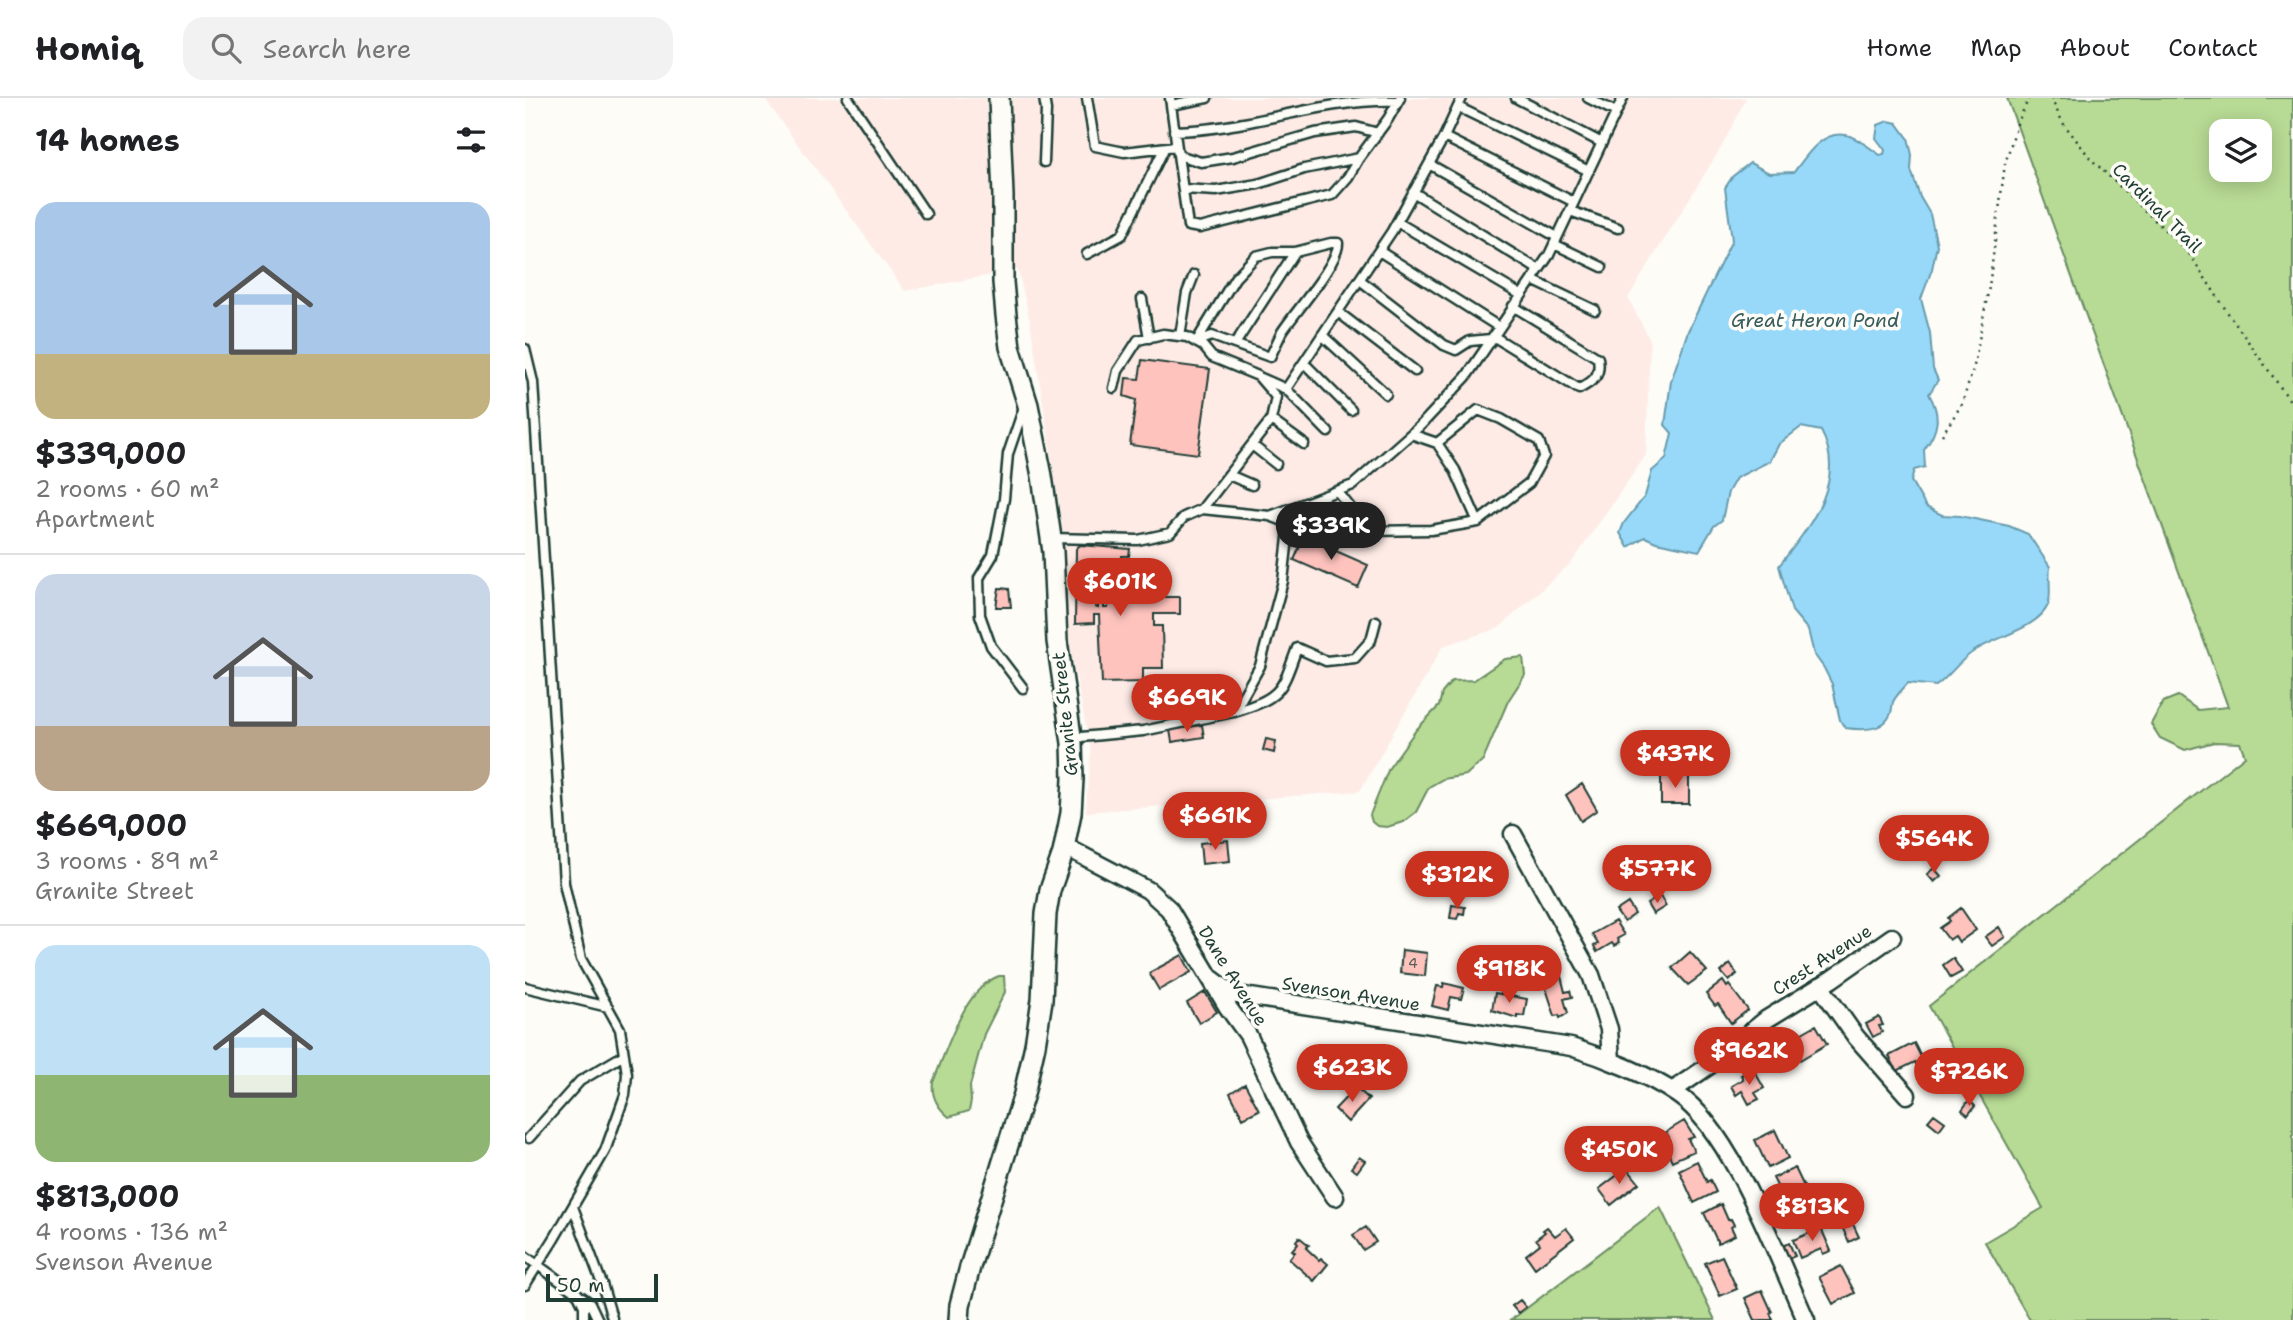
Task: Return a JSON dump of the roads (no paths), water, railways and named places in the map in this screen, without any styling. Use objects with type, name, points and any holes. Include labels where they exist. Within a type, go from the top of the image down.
[{"type":"street","name":"Granite Street","points":[[959,1320],[970,1267],[1024,1094],[1035,1045],[1042,1000],[1050,890],[1064,846],[1073,779],[1071,738],[1057,641],[1051,538],[1042,476],[1026,399],[1010,347],[1003,282],[999,98]]},
{"type":"street","points":[[1513,834],[1591,975],[1609,1029],[1611,1061]]},
{"type":"street","name":"Dane Avenue","points":[[1064,846],[1150,892],[1169,909],[1227,1006],[1248,1035],[1299,1142],[1335,1197]]},
{"type":"street","name":"Crest Avenue","points":[[1672,1091],[1710,1065],[1767,1019],[1892,937]]},
{"type":"street","name":"Svenson Avenue","points":[[1213,979],[1232,994],[1571,1047],[1611,1061],[1672,1091],[1710,1125],[1730,1158],[1762,1221],[1806,1320]]},
{"type":"street","points":[[1821,986],[1856,1037],[1907,1096]]},
{"type":"lane","points":[[848,98],[926,214]]},
{"type":"lane","points":[[1044,98],[1044,162]]},
{"type":"lane","points":[[1087,98],[1095,146],[1124,152],[1164,149],[1177,151],[1201,162],[1233,157],[1315,133],[1356,127],[1378,133]]},
{"type":"lane","points":[[1174,131],[1206,131],[1319,104],[1370,98],[1399,99],[1348,177],[1332,195],[1200,228],[1188,226],[1182,189],[1177,151],[1174,131],[1170,102],[1207,98]]},
{"type":"lane","points":[[1286,388],[1397,222],[1444,137],[1462,98]]},
{"type":"lane","points":[[1516,98],[1602,143]]},
{"type":"lane","points":[[1588,98],[1616,112]]},
{"type":"lane","points":[[1270,516],[1353,485],[1411,434],[1466,377],[1539,270],[1556,240],[1623,98]]},
{"type":"lane","points":[[1458,107],[1589,171]]},
{"type":"lane","points":[[1444,137],[1572,206],[1619,228]]},
{"type":"lane","points":[[1087,254],[1122,235],[1164,149]]},
{"type":"lane","points":[[1182,189],[1216,191],[1258,184],[1304,169],[1359,158]]},
{"type":"lane","points":[[1429,164],[1602,267]]},
{"type":"lane","points":[[1413,192],[1539,270]]},
{"type":"lane","points":[[1397,222],[1521,295]]},
{"type":"lane","points":[[1338,243],[1329,266],[1282,332],[1270,357],[1212,336],[1196,342],[1235,278],[1256,256],[1272,252],[1295,252],[1338,243]]},
{"type":"lane","points":[[1379,251],[1499,327]]},
{"type":"lane","points":[[1235,344],[1295,252]]},
{"type":"lane","points":[[1180,336],[1187,293],[1194,275]]},
{"type":"lane","points":[[1360,280],[1444,345],[1456,350],[1470,341],[1492,338],[1579,389],[1594,382],[1600,369],[1598,358],[1513,306]]},
{"type":"lane","points":[[1532,280],[1595,310]]},
{"type":"lane","points":[[1142,299],[1149,338]]},
{"type":"lane","points":[[1338,312],[1415,371]]},
{"type":"lane","points":[[1114,387],[1118,371],[1138,340],[1163,334],[1187,337],[1212,357],[1286,388],[1328,432]]},
{"type":"lane","points":[[1322,335],[1386,394]]},
{"type":"lane","points":[[525,349],[533,382],[564,883],[581,959],[620,1028],[626,1085],[605,1152],[525,1285]]},
{"type":"lane","points":[[1304,363],[1351,410]]},
{"type":"lane","points":[[1051,538],[1138,540],[1170,533],[1184,517],[1202,509],[1271,420],[1276,397],[1258,376]]},
{"type":"lane","points":[[1023,688],[991,646],[980,615],[979,578],[993,555],[1004,499],[1008,454],[1026,399]]},
{"type":"lane","points":[[1338,491],[1369,531],[1430,530],[1478,522],[1529,483],[1544,456],[1539,441],[1501,419],[1478,410],[1437,443]]},
{"type":"lane","points":[[1271,420],[1304,444]]},
{"type":"lane","points":[[1411,434],[1437,443],[1455,470],[1478,522]]},
{"type":"lane","points":[[1252,445],[1276,464]]},
{"type":"lane","points":[[1229,475],[1252,485]]},
{"type":"lane","points":[[1202,509],[1270,516],[1286,522],[1289,529],[1283,581],[1260,666],[1234,712]]},
{"type":"lane","points":[[1071,738],[1143,731],[1234,712],[1263,703],[1283,687],[1297,648],[1326,661],[1355,658],[1371,640],[1376,621]]},
{"type":"lane","points":[[525,987],[608,1007]]},
{"type":"lane","points":[[529,1139],[580,1082],[624,1055]]},
{"type":"lane","points":[[573,1206],[612,1318]]},
{"type":"lane","points":[[525,1256],[590,1303],[598,1320]]},
{"type":"lane","points":[[578,1294],[584,1306],[584,1320]]},
{"type":"water","name":"Great Heron Pond","points":[[1888,121],[1897,123],[1908,138],[1912,155],[1911,170],[1920,197],[1930,214],[1937,245],[1921,299],[1930,333],[1933,369],[1938,380],[1929,394],[1937,422],[1933,436],[1924,450],[1925,467],[1914,470],[1911,481],[1926,507],[1942,515],[2009,526],[2028,534],[2050,567],[2050,597],[2048,605],[2036,620],[1970,654],[1936,686],[1908,683],[1894,699],[1891,713],[1883,724],[1858,729],[1845,728],[1840,720],[1832,684],[1814,654],[1808,630],[1792,611],[1779,566],[1813,519],[1827,485],[1830,468],[1828,450],[1821,431],[1801,427],[1779,444],[1770,461],[1736,478],[1728,492],[1722,520],[1714,526],[1699,551],[1645,537],[1628,547],[1620,533],[1624,523],[1645,496],[1652,471],[1666,459],[1672,433],[1665,425],[1671,381],[1688,331],[1732,240],[1725,188],[1733,176],[1750,163],[1769,173],[1794,172],[1815,146],[1837,134],[1850,136],[1880,155],[1884,154],[1885,150],[1876,138],[1878,125]]}]
